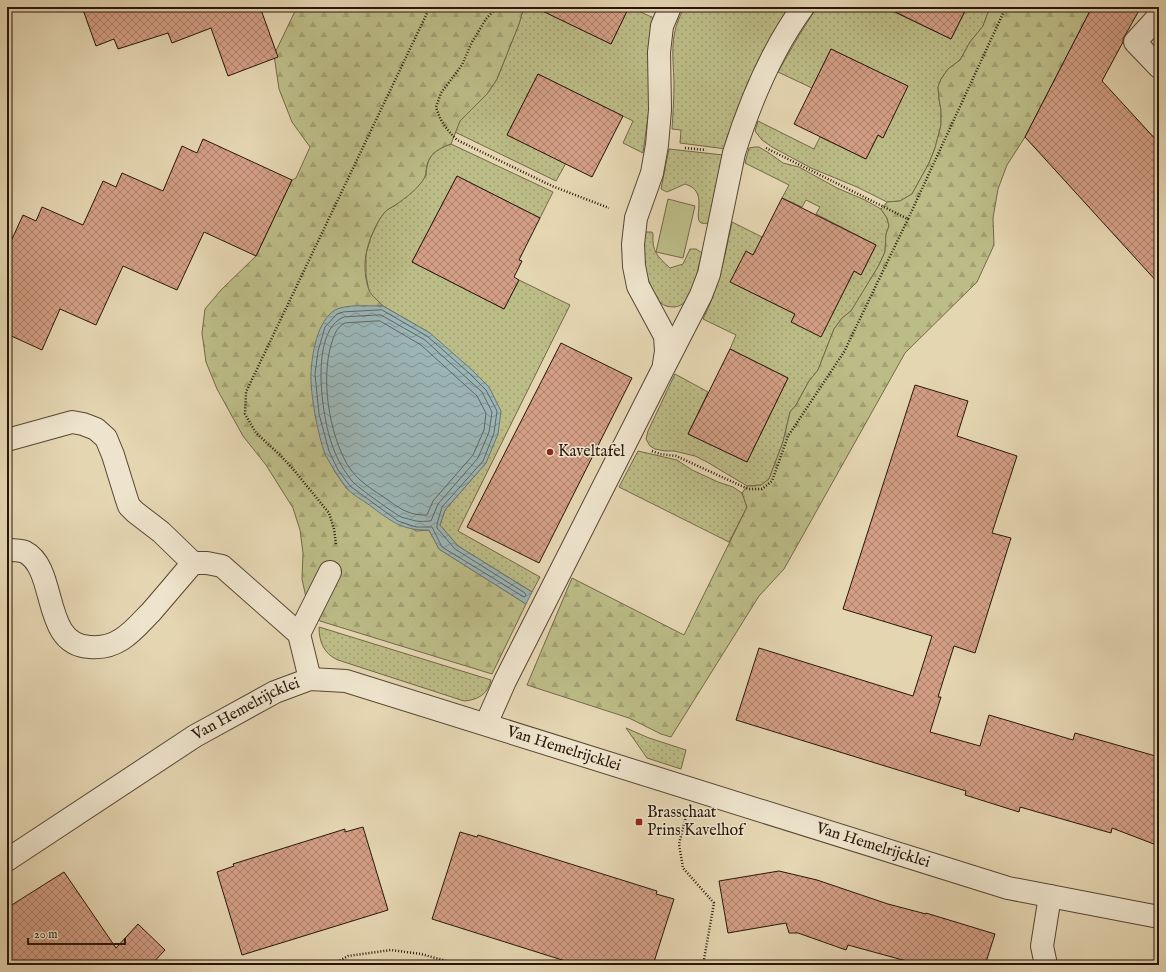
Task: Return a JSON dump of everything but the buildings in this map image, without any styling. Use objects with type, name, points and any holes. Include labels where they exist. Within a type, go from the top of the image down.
[{"type":"street","points":[[664,367],[666,351],[665,336],[638,286],[634,266],[633,244],[636,218],[652,173],[657,145],[660,110],[660,52],[662,26],[670,7]]},
{"type":"street","points":[[486,724],[505,681],[701,295],[709,274],[737,144],[764,74],[791,23],[803,7]]},
{"type":"street","points":[[1159,16],[1135,42],[1159,67]]},
{"type":"street","points":[[7,440],[72,422],[96,429],[106,438],[129,506],[161,532],[193,563],[207,563],[222,566],[299,634],[310,679]]},
{"type":"street","points":[[7,550],[25,552],[34,560],[40,568],[58,626],[75,643],[92,648],[111,645],[123,639],[138,626],[193,563]]},
{"type":"street","points":[[299,634],[330,572]]},
{"type":"street","name":"Van Hemelrijcklei","points":[[7,860],[195,736],[275,692],[310,679],[346,681],[1008,888],[1159,917]]},
{"type":"street","points":[[1046,965],[1042,946],[1050,896]]},
{"type":"path","points":[[330,572],[336,544],[334,529],[329,513],[294,469],[256,433],[245,414],[246,392],[430,7]]},
{"type":"path","points":[[497,7],[486,19],[472,42],[462,65],[441,93],[436,107],[439,118],[446,129],[456,140],[552,186],[636,218]]},
{"type":"path","points":[[627,440],[660,454],[676,456],[748,489],[762,489],[772,481],[788,436],[844,352],[908,219],[1006,7]]},
{"type":"path","points":[[657,145],[737,144],[908,219]]},
{"type":"path","points":[[694,789],[679,844],[683,868],[714,903],[703,965]]},
{"type":"path","points":[[332,965],[348,956],[391,950],[421,954],[461,965]]},
{"type":"green space","points":[[297,7],[524,7],[519,24],[497,79],[487,94],[460,121],[451,144],[439,149],[430,157],[425,177],[418,187],[387,210],[376,225],[367,249],[365,258],[365,272],[370,292],[383,306],[342,308],[334,311],[315,415],[325,452],[335,472],[347,489],[416,531],[429,530],[439,549],[526,604],[492,674],[320,621],[307,602],[302,579],[303,553],[300,530],[293,508],[266,465],[243,436],[217,389],[206,362],[202,333],[205,309],[221,290],[256,256],[292,180],[296,178],[310,147],[292,122],[279,89],[274,55]]},
{"type":"green space","points":[[524,7],[555,7],[551,15],[611,44],[629,7],[654,18],[650,102],[643,153],[623,143],[633,121],[538,74],[507,135],[566,163],[556,181],[455,132],[460,121],[487,94],[497,79],[519,24]]},
{"type":"green space","points":[[685,7],[789,7],[766,46],[754,71],[726,149],[680,143],[681,130],[672,129],[674,89],[673,44],[676,26]]},
{"type":"green space","points":[[817,7],[896,7],[894,12],[951,39],[967,7],[990,7],[983,26],[970,42],[960,60],[948,69],[941,79],[938,87],[941,125],[935,148],[929,163],[912,194],[900,201],[887,202],[857,187],[811,168],[772,147],[762,140],[755,131],[758,121],[814,149],[820,137],[866,159],[878,135],[882,138],[907,86],[831,49],[812,88],[778,72]]},
{"type":"green space","points":[[990,7],[1092,7],[1025,137],[1007,165],[998,189],[993,218],[994,245],[977,282],[905,353],[784,569],[759,596],[671,737],[661,734],[629,718],[527,685],[572,578],[684,635],[747,507],[742,493],[747,486],[761,485],[769,479],[783,442],[790,412],[796,405],[809,381],[818,370],[834,329],[842,318],[851,311],[879,265],[885,252],[886,234],[889,226],[887,218],[881,209],[887,202],[900,201],[912,194],[929,163],[935,148],[941,125],[938,87],[941,79],[948,69],[960,60],[970,42],[983,26]]},
{"type":"green space","points":[[451,144],[553,192],[540,218],[457,176],[412,262],[504,309],[519,280],[570,305],[458,531],[540,577],[532,592],[458,546],[440,525],[445,510],[486,463],[430,333],[383,306],[369,292],[366,275],[366,254],[371,237],[379,220],[386,210],[396,205],[426,176],[429,159],[432,155],[439,149]]},
{"type":"green space","points":[[759,147],[783,163],[799,167],[837,188],[865,200],[881,209],[887,218],[889,226],[886,234],[885,252],[879,265],[859,300],[834,329],[818,370],[809,381],[796,405],[790,412],[783,442],[769,479],[761,485],[747,486],[695,456],[674,451],[655,449],[650,446],[646,439],[648,431],[675,374],[708,392],[688,434],[747,462],[788,378],[730,349],[736,335],[703,319],[709,307],[717,283],[732,222],[762,237],[754,256],[731,282],[795,314],[821,336],[854,271],[861,275],[876,245],[816,214],[820,207],[806,200],[802,207],[782,198],[789,185],[745,163],[749,148]]},
{"type":"green space","points":[[669,149],[723,155],[708,223],[702,223],[699,220],[698,194],[693,188],[685,184],[667,192],[661,189]]},
{"type":"green space","points":[[668,199],[695,206],[683,258],[656,252]]},
{"type":"green space","points":[[646,232],[652,232],[653,245],[656,253],[670,268],[683,264],[690,249],[696,249],[702,253],[691,292],[684,303],[676,307],[664,305],[657,299],[651,289],[645,266],[644,234]]},
{"type":"green space","points":[[638,451],[677,460],[692,470],[733,487],[742,493],[747,507],[729,542],[619,487]]},
{"type":"green space","points":[[319,627],[491,680],[490,685],[485,693],[478,698],[464,701],[338,660],[329,654],[323,647]]},
{"type":"green space","points":[[626,728],[649,738],[686,750],[681,769],[647,758]]},
{"type":"water","points":[[383,306],[430,333],[472,370],[489,387],[501,411],[498,434],[486,463],[445,510],[440,525],[458,546],[532,592],[526,604],[439,549],[429,530],[419,530],[402,526],[387,518],[355,495],[343,483],[325,454],[315,414],[311,381],[314,348],[320,330],[329,315],[340,308]]},
{"type":"place","name":"Kaveltafel","points":[[550,452]]},
{"type":"place","name":"Brasschaat Prins Kavelhof","points":[[639,822]]}]
